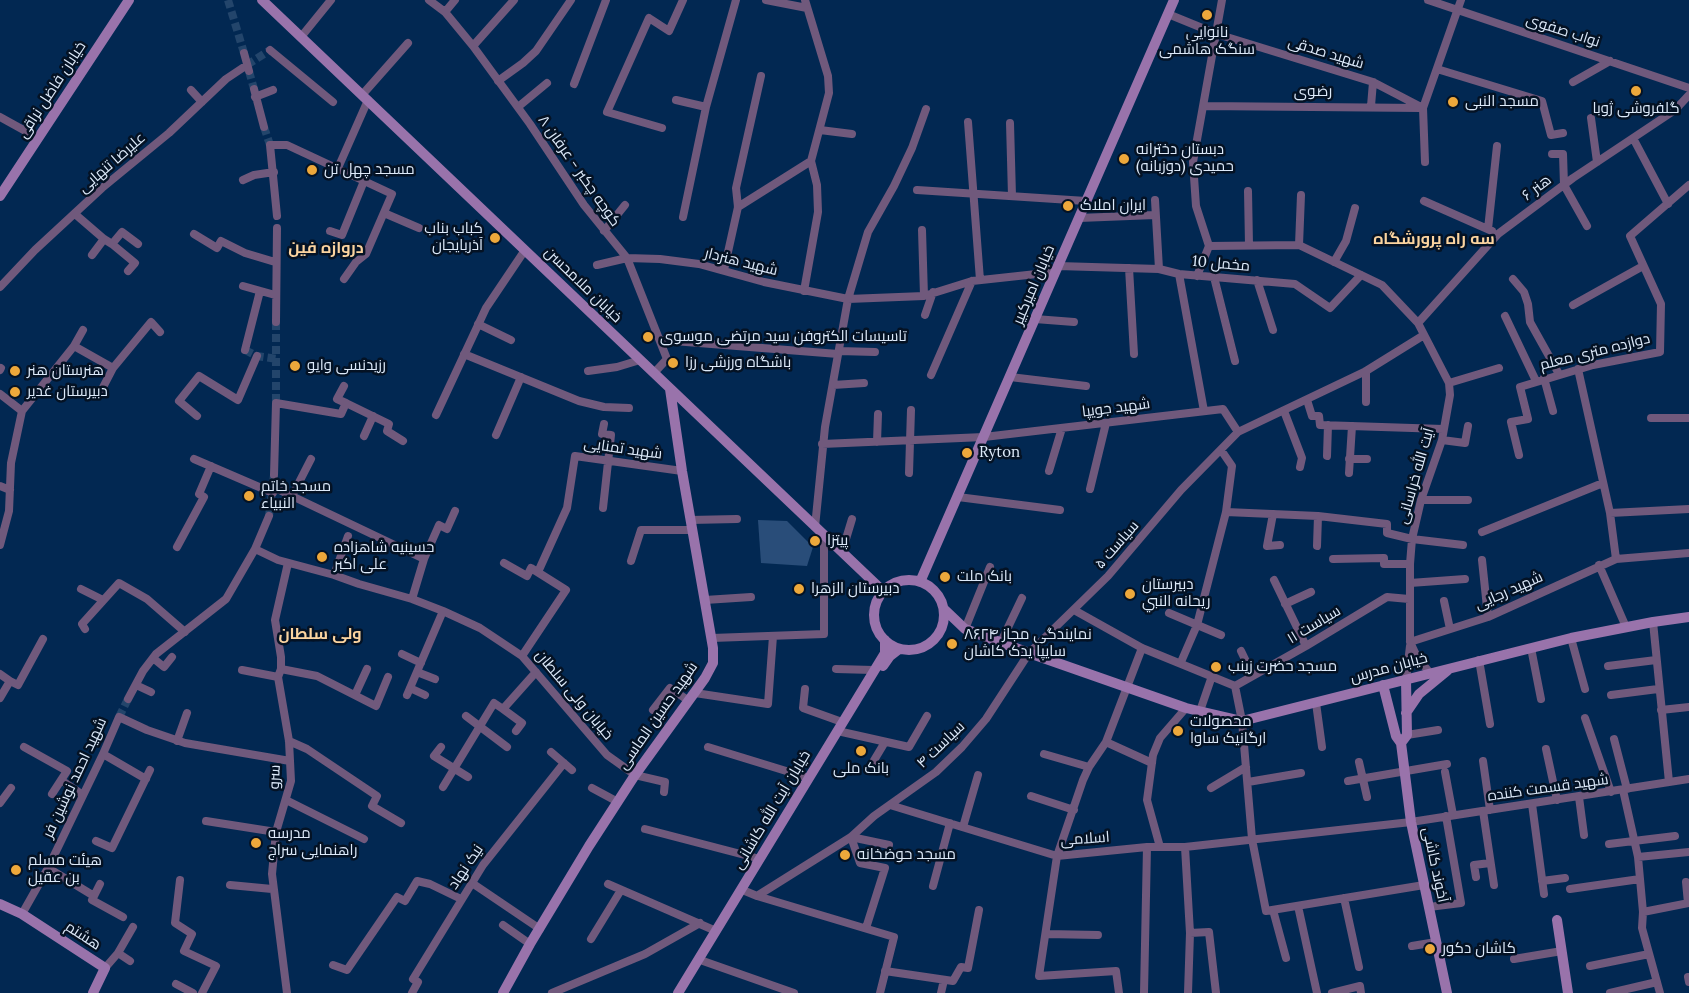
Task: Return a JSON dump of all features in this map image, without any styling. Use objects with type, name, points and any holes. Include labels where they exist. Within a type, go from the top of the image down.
[{"type":"main road","name":"خیابان فاضل نراقی","points":[[0,196],[129,0]]},
{"type":"main road","name":"خیابان ملامحسن","points":[[262,0],[883,591]]},
{"type":"main road","name":"خیابان امیرکبیر","points":[[920,582],[1174,0]]},
{"type":"main road","name":"شهید حسین الماسی","points":[[503,993],[589,846],[713,663],[712,638],[691,525],[670,389]]},
{"type":"main road","points":[[944,609],[943,624],[929,644],[910,650],[899,649],[885,640],[877,630],[874,620],[877,600],[883,591],[896,582],[912,580],[936,592],[944,609],[965,629]]},
{"type":"main road","name":"خیابان مدرس","points":[[965,629],[1186,708],[1242,721],[1572,638],[1689,617]]},
{"type":"main road","points":[[940,630],[965,629]]},
{"type":"main road","name":"خیابان آیت الله کاشانی","points":[[684,993],[885,653],[885,640]]},
{"type":"main road","name":"خیابان آیت الله کاشانی","points":[[678,993],[809,778],[890,656],[899,649]]},
{"type":"main road","points":[[1406,713],[1419,694],[1453,667]]},
{"type":"main road","name":"آخوند کاشی","points":[[1406,680],[1404,770],[1411,822],[1447,993]]},
{"type":"main road","name":"آخوند کاشی","points":[[1383,685],[1396,736],[1404,739]]},
{"type":"main road","name":"هشتم","points":[[0,904],[22,914],[105,968],[93,993]]},
{"type":"main road","points":[[1557,920],[1568,993]]},
{"type":"street","points":[[301,37],[331,0]]},
{"type":"street","name":"کوچه چکبر - عرفان ۸","points":[[429,0],[445,12],[472,46],[518,107],[604,231],[627,258],[667,359],[654,373]]},
{"type":"street","points":[[445,12],[455,0]]},
{"type":"street","points":[[472,46],[514,0]]},
{"type":"street","points":[[498,81],[536,51],[571,0]]},
{"type":"street","points":[[574,84],[606,0]]},
{"type":"street","points":[[662,128],[607,112],[649,18],[669,31],[683,0]]},
{"type":"street","points":[[683,217],[706,107],[736,0]]},
{"type":"street","points":[[766,0],[806,4],[828,76],[829,99],[811,161],[817,185],[818,212],[804,291]]},
{"type":"street","points":[[1197,276],[1209,246],[1196,206],[1193,162],[1222,0]]},
{"type":"street","name":"نواب صفوی","points":[[1428,0],[1689,88]]},
{"type":"street","points":[[1425,162],[1423,108],[1461,0]]},
{"type":"street","name":"شهید صدقی","points":[[1168,14],[1217,34],[1373,82],[1423,108]]},
{"type":"street","points":[[338,168],[365,98],[408,43]]},
{"type":"street","points":[[270,50],[333,102]]},
{"type":"street","name":"علیرضا تنهایی","points":[[0,287],[35,250],[102,188],[169,133],[226,79],[248,68],[244,53]]},
{"type":"street","points":[[1573,82],[1610,61]]},
{"type":"street","points":[[1437,69],[1542,101]]},
{"type":"street","points":[[724,270],[738,207],[736,188],[761,76]]},
{"type":"street","points":[[1371,106],[1373,82]]},
{"type":"street","points":[[518,107],[547,83]]},
{"type":"street","points":[[191,90],[202,102]]},
{"type":"street","points":[[264,127],[254,93],[273,90]]},
{"type":"street","points":[[1542,101],[1551,95]]},
{"type":"street","name":"هنر ۶","points":[[1418,323],[1498,234],[1564,185],[1675,110],[1689,95]]},
{"type":"street","points":[[676,100],[706,107]]},
{"type":"street","points":[[1542,101],[1551,135],[1563,133]]},
{"type":"street","name":"رضوی","points":[[1203,106],[1423,108]]},
{"type":"street","points":[[815,527],[822,444],[848,299],[868,232],[912,148],[926,109]]},
{"type":"street","points":[[0,117],[38,138]]},
{"type":"street","points":[[1591,118],[1597,162]]},
{"type":"street","points":[[931,375],[976,280],[968,122]]},
{"type":"street","points":[[1010,123],[1012,196]]},
{"type":"street","points":[[820,130],[852,134]]},
{"type":"street","points":[[1633,138],[1668,204]]},
{"type":"street","points":[[277,216],[270,145],[287,145],[392,194],[366,254],[356,262],[344,279]]},
{"type":"street","points":[[1488,230],[1497,146]]},
{"type":"street","points":[[1552,154],[1563,154],[1564,185],[1587,226]]},
{"type":"street","points":[[738,207],[811,161]]},
{"type":"street","points":[[243,180],[274,172]]},
{"type":"street","points":[[330,231],[342,235],[364,181]]},
{"type":"street","name":"دوازده متری معلم","points":[[1519,455],[1512,422],[1528,418],[1520,387],[1578,369],[1660,352],[1661,304],[1630,236],[1687,189]]},
{"type":"street","points":[[917,190],[1086,201]]},
{"type":"street","points":[[1248,191],[1249,245]]},
{"type":"street","points":[[1299,245],[1301,195]]},
{"type":"street","points":[[1155,200],[1159,269]]},
{"type":"street","points":[[1424,201],[1498,234]]},
{"type":"street","points":[[604,231],[625,205]]},
{"type":"street","points":[[1334,262],[1346,241],[1355,208]]},
{"type":"street","points":[[384,213],[419,228]]},
{"type":"street","points":[[75,214],[135,263],[128,271]]},
{"type":"street","points":[[1079,218],[1155,215]]},
{"type":"street","points":[[276,228],[276,322]]},
{"type":"street","points":[[922,231],[924,296]]},
{"type":"street","points":[[112,244],[122,232],[138,244]]},
{"type":"street","points":[[194,234],[217,248],[221,241],[245,253],[275,262]]},
{"type":"street","points":[[92,255],[104,239]]},
{"type":"street","points":[[1209,246],[1299,245],[1382,285],[1418,323],[1449,383],[1499,368]]},
{"type":"street","points":[[436,415],[477,324],[525,250]]},
{"type":"street","name":"شهید هنردار","points":[[597,265],[627,258],[660,259],[724,270],[804,291],[848,299],[924,296]]},
{"type":"street","points":[[1573,305],[1644,266]]},
{"type":"street","points":[[1129,268],[1134,354]]},
{"type":"street","name":"مخمل 10","points":[[924,296],[976,280],[1057,269],[1129,268],[1159,269],[1197,276],[1295,284],[1330,308],[1361,275]]},
{"type":"street","points":[[1179,274],[1204,411]]},
{"type":"street","points":[[1214,277],[1235,361]]},
{"type":"street","points":[[1512,279],[1524,292],[1530,322],[1559,374]]},
{"type":"street","points":[[1257,280],[1272,330]]},
{"type":"street","points":[[243,286],[276,295]]},
{"type":"street","points":[[245,350],[260,291]]},
{"type":"street","points":[[925,315],[933,292]]},
{"type":"street","points":[[1505,316],[1540,380],[1553,411]]},
{"type":"street","points":[[1035,318],[1074,322]]},
{"type":"street","points":[[99,395],[113,368],[151,322],[160,332]]},
{"type":"street","points":[[477,324],[511,340]]},
{"type":"street","points":[[0,545],[9,511],[11,463],[22,411],[74,346],[83,330]]},
{"type":"street","points":[[1238,432],[1366,371],[1424,335]]},
{"type":"street","points":[[661,340],[838,352],[875,352]]},
{"type":"street","points":[[74,346],[113,368]]},
{"type":"street","points":[[464,354],[591,404],[629,408]]},
{"type":"street","points":[[197,416],[179,401],[199,376],[238,400],[257,356]]},
{"type":"street","points":[[588,371],[616,368],[640,360]]},
{"type":"street","points":[[1578,369],[1610,513],[1616,559]]},
{"type":"street","points":[[1366,371],[1366,402]]},
{"type":"street","points":[[496,435],[521,377]]},
{"type":"street","points":[[1010,377],[1086,386]]},
{"type":"street","points":[[832,385],[864,383]]},
{"type":"street","name":"آیت الله خراسانی","points":[[1406,680],[1410,642],[1412,539],[1421,500],[1442,440],[1450,395],[1449,383]]},
{"type":"street","points":[[344,386],[338,399],[389,424],[387,431],[403,441]]},
{"type":"street","points":[[0,394],[22,411]]},
{"type":"street","points":[[1307,400],[1311,416],[1319,416],[1320,425],[1443,429]]},
{"type":"street","points":[[274,475],[276,402],[341,414],[346,403]]},
{"type":"street","name":"شهید جویپا","points":[[822,444],[984,437],[1223,409],[1238,432]]},
{"type":"street","points":[[909,473],[911,410]]},
{"type":"street","points":[[1284,411],[1302,458],[1300,467]]},
{"type":"street","points":[[877,442],[878,414]]},
{"type":"street","points":[[364,436],[374,416]]},
{"type":"street","points":[[1651,418],[1689,418]]},
{"type":"street","points":[[1090,489],[1106,423]]},
{"type":"street","points":[[603,508],[611,435],[602,434],[604,424]]},
{"type":"street","points":[[1327,456],[1328,425]]},
{"type":"street","points":[[1348,473],[1352,426]]},
{"type":"street","points":[[1442,440],[1465,443],[1468,426]]},
{"type":"street","points":[[1049,471],[1062,428]]},
{"type":"street","name":"سیاست ۵","points":[[1029,653],[1108,576],[1181,490],[1238,432]]},
{"type":"street","points":[[1181,662],[1197,625],[1226,512],[1232,466],[1221,450]]},
{"type":"street","name":"شهید تمنایی","points":[[538,572],[567,508],[575,456],[682,471]]},
{"type":"street","points":[[194,459],[292,496],[424,559]]},
{"type":"street","points":[[292,496],[311,459]]},
{"type":"street","points":[[1349,459],[1367,459]]},
{"type":"street","points":[[177,547],[204,497],[199,494],[211,466]]},
{"type":"street","points":[[1482,532],[1603,483]]},
{"type":"street","points":[[0,486],[10,490]]},
{"type":"street","points":[[958,497],[1060,510]]},
{"type":"street","points":[[1421,500],[1468,500]]},
{"type":"street","points":[[1610,513],[1689,509]]},
{"type":"street","points":[[412,599],[424,559],[439,525],[447,530],[455,511]]},
{"type":"street","points":[[1226,512],[1318,516],[1387,524],[1387,533],[1412,539],[1463,545]]},
{"type":"street","points":[[1273,514],[1267,546],[1280,545]]},
{"type":"street","points":[[128,699],[153,658],[226,599],[255,549],[268,516]]},
{"type":"street","points":[[1317,546],[1318,516]]},
{"type":"street","points":[[631,561],[641,530],[737,519]]},
{"type":"street","points":[[842,552],[852,519]]},
{"type":"street","points":[[334,574],[348,536]]},
{"type":"street","points":[[712,638],[824,634],[824,536]]},
{"type":"street","name":"خیابان ولی سلطان","points":[[255,549],[288,563],[334,574],[359,584],[412,599],[443,610],[480,628],[522,656],[603,750],[616,763],[635,775]]},
{"type":"street","name":"شهید رجایی","points":[[1410,642],[1488,617],[1616,559],[1689,553]]},
{"type":"street","points":[[1333,559],[1384,558],[1384,564],[1410,564]]},
{"type":"street","points":[[1482,560],[1488,617]]},
{"type":"street","name":"سرو","points":[[287,993],[272,889],[276,832],[291,781],[289,741],[275,620],[288,563]]},
{"type":"street","points":[[504,563],[527,576],[531,567],[566,590],[522,656]]},
{"type":"street","points":[[1599,565],[1626,627]]},
{"type":"street","points":[[965,629],[990,567]]},
{"type":"street","points":[[1410,583],[1465,579]]},
{"type":"street","points":[[1274,580],[1306,646]]},
{"type":"street","points":[[85,629],[82,624],[119,583],[147,599],[185,632]]},
{"type":"street","points":[[81,589],[103,600]]},
{"type":"street","points":[[1285,604],[1311,592]]},
{"type":"street","points":[[705,600],[751,597]]},
{"type":"street","points":[[1001,642],[1022,597]]},
{"type":"street","name":"سیاست ۱۱","points":[[1235,686],[1387,597],[1410,599]]},
{"type":"street","points":[[1444,601],[1450,629]]},
{"type":"street","points":[[425,695],[408,691],[443,610]]},
{"type":"street","points":[[1074,610],[1142,648],[1235,686],[1242,721],[1252,839],[1270,911],[1286,958]]},
{"type":"street","points":[[1169,613],[1221,635]]},
{"type":"street","points":[[1653,622],[1658,689],[1670,782]]},
{"type":"street","points":[[653,710],[670,688],[692,697],[768,704],[773,636]]},
{"type":"street","points":[[1572,638],[1585,689]]},
{"type":"street","points":[[0,674],[18,685],[43,639]]},
{"type":"street","points":[[1410,642],[1417,657],[1430,673]]},
{"type":"street","points":[[1119,993],[1116,971],[1040,976],[1057,856],[1083,780],[1089,766],[1106,742],[1142,648]]},
{"type":"street","points":[[1531,648],[1541,699]]},
{"type":"street","points":[[1241,651],[1253,676]]},
{"type":"street","name":"سیاست ۴","points":[[758,896],[851,837],[936,772],[986,719],[1029,653]]},
{"type":"street","points":[[402,654],[421,663]]},
{"type":"street","points":[[153,658],[164,667],[172,657]]},
{"type":"street","points":[[1479,660],[1490,724]]},
{"type":"street","points":[[1608,666],[1656,660]]},
{"type":"street","points":[[355,695],[367,669]]},
{"type":"street","points":[[836,669],[873,670]]},
{"type":"street","points":[[242,670],[317,676],[376,706],[388,677]]},
{"type":"street","points":[[417,672],[435,680]]},
{"type":"street","points":[[503,709],[536,672]]},
{"type":"street","points":[[1200,711],[1212,676]]},
{"type":"street","points":[[0,698],[10,681]]},
{"type":"street","points":[[136,685],[151,692]]},
{"type":"street","points":[[805,689],[803,708],[842,727],[885,742],[909,747],[927,716]]},
{"type":"street","points":[[1611,694],[1658,689]]},
{"type":"street","points":[[443,787],[494,703],[522,723],[516,731]]},
{"type":"street","points":[[1316,703],[1322,747]]},
{"type":"street","points":[[1661,710],[1689,707]]},
{"type":"street","points":[[1160,847],[1147,800],[1153,755],[1160,738],[1186,708]]},
{"type":"street","points":[[187,713],[177,741],[290,761]]},
{"type":"street","points":[[466,716],[507,747]]},
{"type":"street","name":"شهید احمد نوشین فر","points":[[22,914],[48,868],[119,717],[177,741]]},
{"type":"street","points":[[1585,718],[1611,792]]},
{"type":"street","points":[[1404,739],[1438,730]]},
{"type":"street","points":[[1614,739],[1638,857],[1643,912],[1642,928],[1660,993]]},
{"type":"street","points":[[289,741],[307,749],[378,796],[372,806],[402,823]]},
{"type":"street","points":[[870,767],[885,742]]},
{"type":"street","points":[[1106,742],[1152,763]]},
{"type":"street","points":[[24,747],[67,771],[52,794]]},
{"type":"street","points":[[441,747],[434,756],[468,777]]},
{"type":"street","points":[[708,747],[809,778]]},
{"type":"street","points":[[1546,749],[1557,800]]},
{"type":"street","points":[[550,752],[572,770]]},
{"type":"street","points":[[103,754],[146,779]]},
{"type":"street","points":[[1044,754],[1089,766]]},
{"type":"street","points":[[1483,761],[1490,862],[1494,885]]},
{"type":"street","points":[[1359,762],[1367,797]]},
{"type":"street","name":"نیک نهاد","points":[[412,993],[418,982],[412,978],[461,899],[505,834],[516,824],[564,763]]},
{"type":"street","points":[[1211,788],[1246,767]]},
{"type":"street","points":[[1348,781],[1404,770],[1446,768],[1449,816],[1461,903],[1429,907]]},
{"type":"street","points":[[96,841],[111,849],[150,770]]},
{"type":"street","points":[[1248,782],[1302,773]]},
{"type":"street","points":[[635,775],[665,782],[664,792]]},
{"type":"street","points":[[963,827],[978,775]]},
{"type":"street","name":"شهید قسمت کننده","points":[[1252,839],[1411,822],[1689,779]]},
{"type":"street","points":[[61,780],[83,795]]},
{"type":"street","points":[[0,803],[11,788]]},
{"type":"street","points":[[592,788],[618,802]]},
{"type":"street","points":[[1031,796],[1074,810]]},
{"type":"street","points":[[1578,796],[1584,835]]},
{"type":"street","points":[[286,800],[364,838]]},
{"type":"street","points":[[1532,804],[1544,894]]},
{"type":"street","name":"اسلامی","points":[[890,805],[1057,856],[1147,847],[1185,847],[1252,839]]},
{"type":"street","points":[[206,821],[276,832]]},
{"type":"street","points":[[933,886],[950,823]]},
{"type":"street","points":[[645,829],[760,858]]},
{"type":"street","points":[[1610,844],[1675,836]]},
{"type":"street","points":[[851,837],[889,845]]},
{"type":"street","points":[[851,837],[860,863],[885,868],[866,928]]},
{"type":"street","points":[[1144,993],[1147,847]]},
{"type":"street","points":[[1185,847],[1190,933],[1188,993]]},
{"type":"street","points":[[1638,857],[1689,852]]},
{"type":"street","points":[[1476,877],[1474,865],[1490,862]]},
{"type":"street","points":[[48,868],[94,896]]},
{"type":"street","points":[[1542,881],[1565,878]]},
{"type":"street","points":[[1570,889],[1640,879]]},
{"type":"street","points":[[180,880],[175,923],[192,934],[184,951],[216,966],[202,993]]},
{"type":"street","points":[[333,965],[347,970],[398,897],[405,901],[417,881],[461,899]]},
{"type":"street","points":[[1643,912],[1688,903],[1686,882]]},
{"type":"street","points":[[472,883],[540,928]]},
{"type":"street","points":[[100,884],[92,900],[123,917]]},
{"type":"street","points":[[608,884],[716,931]]},
{"type":"street","points":[[230,885],[272,889]]},
{"type":"street","points":[[1270,911],[1424,885]]},
{"type":"street","points":[[591,939],[621,890]]},
{"type":"street","points":[[745,891],[894,937],[880,993]]},
{"type":"street","points":[[1344,898],[1359,967]]},
{"type":"street","points":[[1298,906],[1317,993]]},
{"type":"street","points":[[885,971],[953,981],[961,967],[968,968],[979,910]]},
{"type":"street","points":[[552,993],[645,954],[700,923]]},
{"type":"street","points":[[503,925],[530,944]]},
{"type":"street","points":[[105,968],[118,953],[133,927]]},
{"type":"street","points":[[1190,933],[1209,932],[1216,993]]},
{"type":"street","points":[[1046,934],[1098,935]]},
{"type":"street","points":[[1412,946],[1436,942]]},
{"type":"street","points":[[1514,959],[1562,951]]},
{"type":"street","points":[[118,953],[130,961]]},
{"type":"street","points":[[1590,966],[1649,954]]},
{"type":"street","points":[[703,961],[795,993]]},
{"type":"street","points":[[941,993],[944,980]]},
{"type":"street","points":[[1610,993],[1657,982]]},
{"type":"street","points":[[176,984],[193,993]]},
{"type":"street","points":[[1332,993],[1360,986],[1361,993]]},
{"type":"shaded area","points":[[758,520],[787,521],[813,547],[807,566],[761,563]]},
{"type":"tunnel","points":[[228,0],[244,53]]},
{"type":"tunnel","points":[[247,65],[270,50]]},
{"type":"tunnel","points":[[249,71],[254,89]]},
{"type":"tunnel","points":[[264,127],[270,145]]},
{"type":"tunnel","points":[[276,322],[276,403]]},
{"type":"tunnel","points":[[245,350],[257,356],[277,359]]},
{"type":"tunnel","points":[[269,516],[274,475]]},
{"type":"tunnel","points":[[119,717],[128,699]]},
{"type":"place","name":"نانوایی سنگک هاشمی","points":[[1207,15]]},
{"type":"place","name":"گلفروشی ژوبا","points":[[1636,91]]},
{"type":"place","name":"مسجد النبی","points":[[1453,102]]},
{"type":"place","name":"دبستان دخترانه حمیدی (دوزبانه)","points":[[1124,159]]},
{"type":"place","name":"مسجد چهل تن","points":[[312,170]]},
{"type":"place","name":"ایران املاک","points":[[1068,206]]},
{"type":"place","name":"کباب بناب آذربایجان","points":[[495,238]]},
{"type":"place","name":"تاسیسات الکتروفن سید مرتضی موسوی","points":[[648,337]]},
{"type":"place","name":"باشگاه ورزشی رزا","points":[[673,363]]},
{"type":"place","name":"رزیدنسی وایو","points":[[295,366]]},
{"type":"place","name":"هنرستان هنر","points":[[15,371]]},
{"type":"place","name":"دبیرستان غدیر","points":[[15,392]]},
{"type":"place","name":"Ryton","points":[[967,453]]},
{"type":"place","name":"مسجد خاتم النبیاء","points":[[249,496]]},
{"type":"place","name":"پیتزا","points":[[815,541]]},
{"type":"place","name":"حسینیه شاهزاده علی اکبر","points":[[322,557]]},
{"type":"place","name":"بانک ملت","points":[[945,577]]},
{"type":"place","name":"دبیرستان الزهرا","points":[[799,589]]},
{"type":"place","name":"دبيرستان ريحانه النبي","points":[[1130,594]]},
{"type":"place","name":"نمایندگی مجاز ۸۶۲۴ سایپا یدک کاشان","points":[[952,644]]},
{"type":"place","name":"مسجد حضرت زینب","points":[[1216,667]]},
{"type":"place","name":"محصولات ارگانیک ساوا","points":[[1178,731]]},
{"type":"place","name":"بانک ملی","points":[[861,751]]},
{"type":"place","name":"مدرسه راهنمایی سراج","points":[[256,843]]},
{"type":"place","name":"مسجد حوضخانه","points":[[845,855]]},
{"type":"place","name":"هیئت مسلم بن عقیل","points":[[16,870]]},
{"type":"place","name":"کاشان دکور","points":[[1430,949]]},
{"type":"district","name":"سه راه پرورشگاه","points":[[1434,239]]},
{"type":"district","name":"دروازه فین","points":[[326,248]]},
{"type":"district","name":"ولی سلطان","points":[[320,634]]}]
